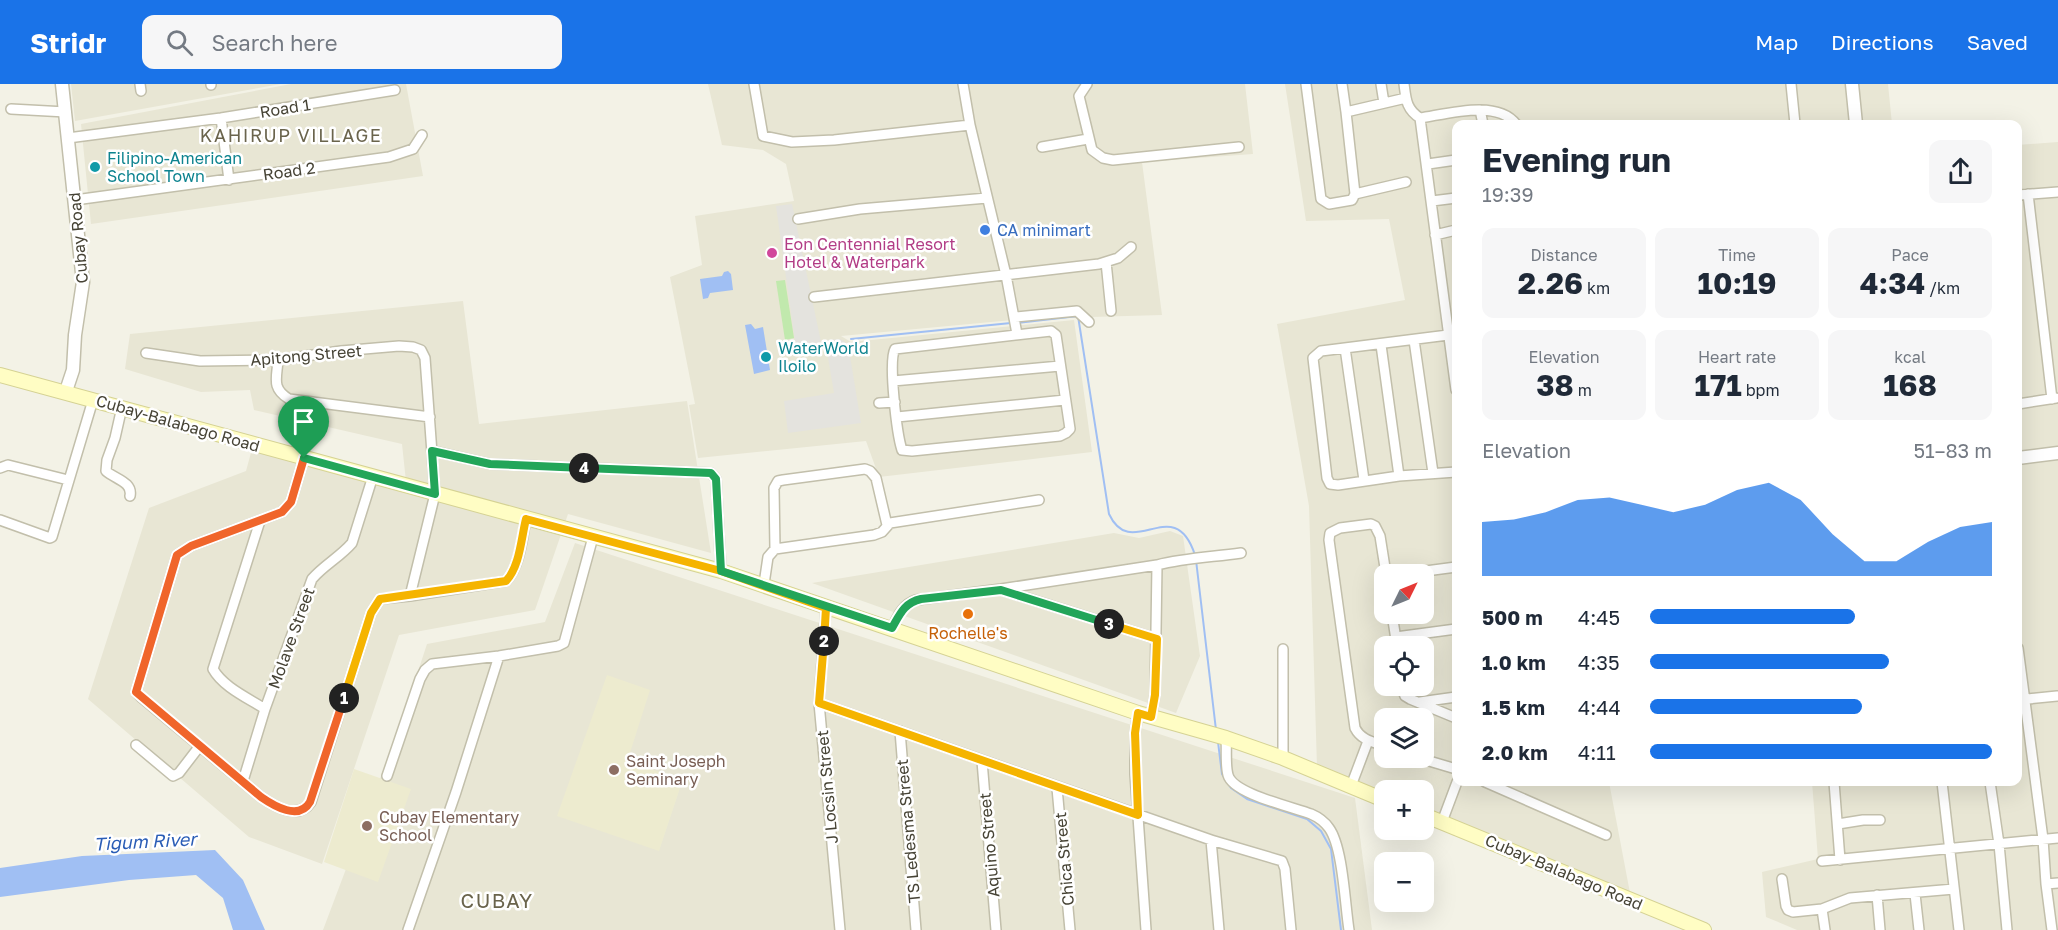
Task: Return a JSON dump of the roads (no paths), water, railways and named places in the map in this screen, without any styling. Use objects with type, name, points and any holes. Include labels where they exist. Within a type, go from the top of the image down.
[{"type":"main road","name":"Cubay-Balabago Road","points":[[0,375],[764,584],[826,608],[892,628],[1144,715],[1283,758],[1374,796]]},
{"type":"main road","name":"Cubay-Balabago Road","points":[[1434,819],[1704,930]]},
{"type":"street","name":"Cubay Road","points":[[62,84],[81,250],[83,292],[75,335],[72,370],[66,392]]},
{"type":"street","points":[[754,84],[763,136],[772,139],[792,142],[834,140],[970,125]]},
{"type":"street","points":[[963,84],[970,125],[1016,325]]},
{"type":"street","points":[[1087,84],[1079,96],[1088,139],[1095,153],[1103,158],[1113,160],[1239,147]]},
{"type":"street","points":[[1306,84],[1321,199],[1329,204],[1352,200],[1354,194],[1342,84]]},
{"type":"street","points":[[1381,84],[1384,103]]},
{"type":"street","points":[[1404,84],[1410,110],[1420,118],[1452,328]]},
{"type":"street","points":[[1791,84],[1795,120]]},
{"type":"street","points":[[1852,84],[1856,120]]},
{"type":"street","name":"Road 1","points":[[68,138],[221,118],[395,90]]},
{"type":"street","points":[[1346,112],[1406,98]]},
{"type":"street","points":[[11,109],[66,112]]},
{"type":"street","points":[[1420,118],[1480,110],[1496,111],[1512,120]]},
{"type":"street","points":[[1480,110],[1482,120]]},
{"type":"street","points":[[221,118],[229,180]]},
{"type":"street","name":"Road 2","points":[[75,200],[389,157],[413,149],[422,135]]},
{"type":"street","points":[[1042,147],[1088,139]]},
{"type":"street","points":[[1428,164],[1452,161]]},
{"type":"street","points":[[1354,194],[1406,182]]},
{"type":"street","points":[[2022,195],[2058,192]]},
{"type":"street","points":[[2022,403],[2055,398],[2028,194]]},
{"type":"street","points":[[798,219],[860,209],[987,198]]},
{"type":"street","points":[[1432,201],[1452,198]]},
{"type":"street","points":[[1436,235],[1452,231]]},
{"type":"street","points":[[814,297],[1077,268],[1118,258],[1131,247]]},
{"type":"street","points":[[1106,262],[1111,311]]},
{"type":"street","points":[[1016,325],[1054,333],[1070,429],[1060,435],[912,451],[902,450],[893,381],[892,357],[895,349],[1077,311],[1089,322]]},
{"type":"street","points":[[1452,334],[1322,351],[1313,357],[1327,478],[1330,484],[1452,472]]},
{"type":"street","points":[[1414,340],[1433,473]]},
{"type":"street","points":[[1381,345],[1399,476]]},
{"type":"street","name":"Apitong Street","points":[[146,353],[200,361],[278,360],[341,351],[413,347],[421,350],[425,358],[430,417]]},
{"type":"street","points":[[1345,348],[1364,480]]},
{"type":"street","points":[[278,360],[276,387],[280,394],[289,399],[430,417],[435,494],[410,596]]},
{"type":"street","points":[[893,381],[1060,366]]},
{"type":"street","points":[[0,520],[52,537],[93,400]]},
{"type":"street","points":[[897,417],[1065,400]]},
{"type":"street","points":[[879,403],[895,402]]},
{"type":"street","points":[[122,407],[115,438],[106,460],[106,471],[128,485],[131,491],[130,496]]},
{"type":"street","points":[[432,451],[490,464],[711,473],[716,479],[721,571]]},
{"type":"street","points":[[2022,458],[2058,453]]},
{"type":"street","points":[[304,458],[287,508],[282,512],[191,546],[177,555],[136,692],[199,747],[271,804],[281,809],[297,812],[308,807],[371,613],[380,599],[506,581],[515,566],[526,519]]},
{"type":"street","points":[[0,468],[8,465],[68,480]]},
{"type":"street","points":[[775,549],[774,488],[778,481],[865,469],[870,471],[876,478],[887,525]]},
{"type":"street","name":"Molave Street","points":[[243,781],[265,709],[312,579],[352,543],[373,476]]},
{"type":"street","points":[[764,584],[768,557],[775,549],[874,535],[897,521],[1039,500]]},
{"type":"street","points":[[260,521],[213,669],[217,677],[225,684],[265,709]]},
{"type":"street","points":[[1374,743],[1358,734],[1353,717],[1330,533],[1340,528],[1371,524],[1375,526],[1380,536],[1384,564]]},
{"type":"street","points":[[387,776],[420,679],[432,664],[499,656],[564,643],[593,537]]},
{"type":"street","points":[[892,628],[902,609],[909,602],[921,599],[1001,590],[1157,565],[1186,558],[1241,553]]},
{"type":"street","points":[[1146,930],[1135,743],[1144,715],[1155,695],[1157,565]]},
{"type":"street","points":[[1434,570],[1452,568]]},
{"type":"street","points":[[1001,590],[1157,639]]},
{"type":"street","name":"J Locsin Street","points":[[826,608],[819,703],[840,930]]},
{"type":"street","points":[[1424,636],[1452,630]]},
{"type":"street","points":[[1283,649],[1283,758]]},
{"type":"street","points":[[408,930],[456,792],[499,656]]},
{"type":"street","points":[[1405,696],[1452,716]]},
{"type":"street","points":[[2022,700],[2057,696]]},
{"type":"street","points":[[1418,702],[1452,698]]},
{"type":"street","points":[[819,703],[1057,788],[1211,840],[1282,861],[1285,869],[1291,930]]},
{"type":"street","points":[[2022,712],[2043,839],[2052,930]]},
{"type":"street","name":"TS Ledesma Street","points":[[900,731],[916,930]]},
{"type":"street","points":[[1216,736],[1228,776],[1237,787],[1320,818],[1330,829],[1337,845],[1349,930]]},
{"type":"street","points":[[1351,786],[1368,741]]},
{"type":"street","points":[[136,745],[173,776],[179,773],[199,747]]},
{"type":"street","name":"Aquino Street","points":[[982,761],[996,930]]},
{"type":"street","points":[[1434,762],[1452,768]]},
{"type":"street","points":[[1442,822],[1456,786]]},
{"type":"street","points":[[1494,786],[1606,835]]},
{"type":"street","points":[[1834,786],[1840,860]]},
{"type":"street","points":[[1942,786],[1959,930]]},
{"type":"street","points":[[1991,786],[2007,930]]},
{"type":"street","name":"Chica Street","points":[[1057,788],[1070,930]]},
{"type":"street","points":[[1838,824],[1880,820]]},
{"type":"street","points":[[1822,861],[2058,838]]},
{"type":"street","points":[[1211,840],[1218,930]]},
{"type":"street","points":[[1782,879],[1788,910],[1793,912],[1822,909],[1850,898],[1954,889]]},
{"type":"street","points":[[2046,884],[2058,883]]},
{"type":"street","points":[[1915,894],[1919,930]]},
{"type":"street","points":[[1877,895],[1880,930]]},
{"type":"street","points":[[1822,909],[1824,930]]},
{"type":"water","points":[[728,271],[731,274],[733,290],[710,293],[708,298],[703,299],[700,279],[722,276]]},
{"type":"water","points":[[751,324],[755,329],[763,327],[770,370],[754,374],[745,325]]},
{"type":"water","points":[[215,850],[243,880],[265,930],[233,930],[223,898],[196,875],[129,880],[0,897],[0,868],[82,856]]},
{"type":"waterway","points":[[1017,323],[1078,316],[1109,514],[1118,527],[1129,532],[1165,527],[1176,528],[1186,537],[1195,555]]},
{"type":"waterway","points":[[851,339],[1011,323]]},
{"type":"waterway","points":[[1196,560],[1216,730]]},
{"type":"waterway","points":[[1218,742],[1222,774],[1231,788],[1247,799],[1307,819],[1321,831],[1331,849],[1341,930]]},
{"type":"place","name":"Filipino-American School Town","points":[[95,167]]},
{"type":"place","name":"CA minimart","points":[[985,230]]},
{"type":"place","name":"Eon Centennial Resort Hotel & Waterpark","points":[[772,253]]},
{"type":"place","name":"WaterWorld Iloilo","points":[[766,357]]},
{"type":"place","name":"Rochelle's","points":[[968,614]]},
{"type":"place","name":"Saint Joseph Seminary","points":[[614,770]]},
{"type":"place","name":"Cubay Elementary School","points":[[367,826]]},
{"type":"district","name":"KAHIRUP VILLAGE","points":[[291,136]]},
{"type":"district","name":"CUBAY","points":[[497,901]]},
{"type":"water label","name":"Tigum River","points":[[145,842]]}]
